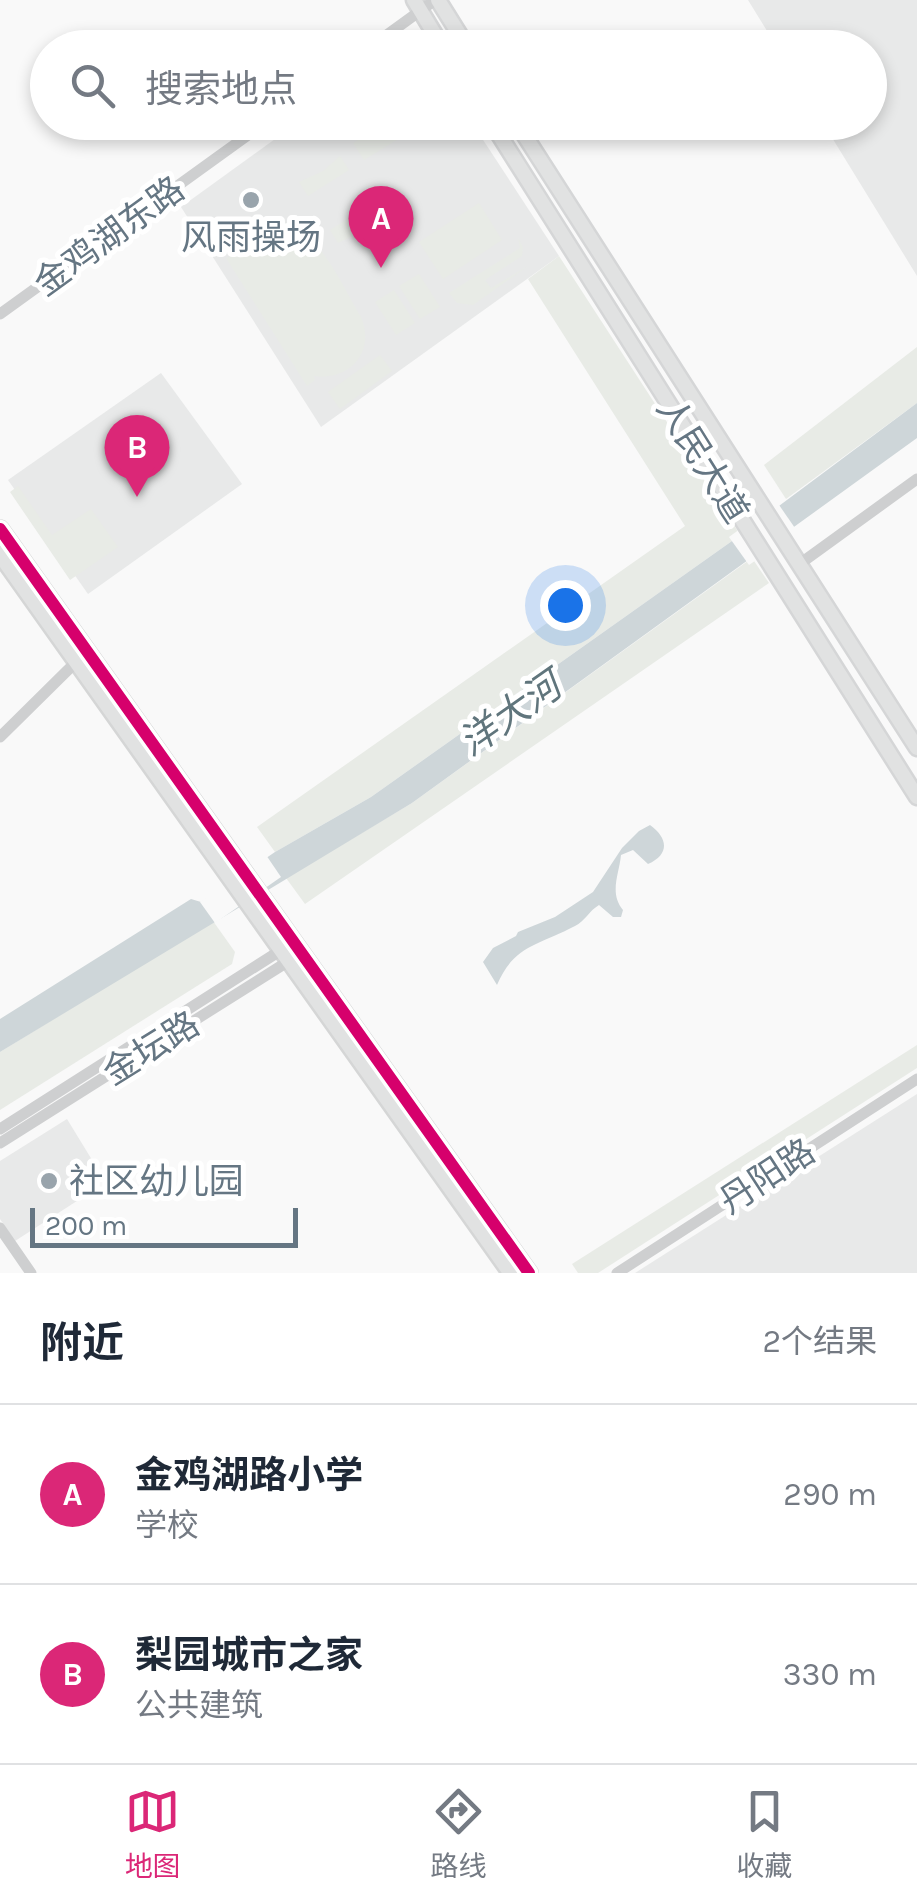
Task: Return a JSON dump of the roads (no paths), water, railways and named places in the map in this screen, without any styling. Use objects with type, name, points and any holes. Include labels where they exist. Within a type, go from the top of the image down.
[{"type":"highway","points":[[0,529],[82,656],[292,952],[511,1273]]},
{"type":"highway","points":[[0,554],[82,656]]},
{"type":"highway","points":[[292,952],[529,1273]]},
{"type":"main road","points":[[436,0],[456,30]]},
{"type":"main road","points":[[417,5],[433,30]]},
{"type":"main road","name":"人民大道","points":[[501,140],[917,797]]},
{"type":"main road","name":"人民大道","points":[[528,140],[917,748]]},
{"type":"street","points":[[389,30],[417,5],[436,0]]},
{"type":"street","name":"金鸡湖东路","points":[[0,314],[241,140]]},
{"type":"street","points":[[800,563],[917,479]]},
{"type":"street","points":[[0,737],[82,656]]},
{"type":"street","name":"金坛路","points":[[0,1129],[292,952]]},
{"type":"street","name":"金坛路","points":[[0,1144],[292,952]]},
{"type":"street","name":"丹阳路","points":[[617,1273],[917,1079]]},
{"type":"street","points":[[0,1228],[31,1273]]},
{"type":"water","name":"洋大河","points":[[917,403],[917,438],[412,803],[0,1052],[0,1019],[191,899],[201,902],[275,852],[371,797],[732,541]]},
{"type":"water","points":[[650,825],[663,840],[663,851],[648,864],[633,850],[621,855],[616,890],[623,910],[621,917],[613,917],[599,905],[578,924],[519,954],[497,985],[483,962],[493,948],[518,932],[555,917],[593,892],[622,848]]},
{"type":"place","name":"风雨操场","points":[[251,200]]},
{"type":"place","name":"金鸡湖路小学","points":[[381,268]]},
{"type":"place","name":"梨园城市之家","points":[[137,497]]},
{"type":"place","name":"社区幼儿园","points":[[49,1181]]}]
